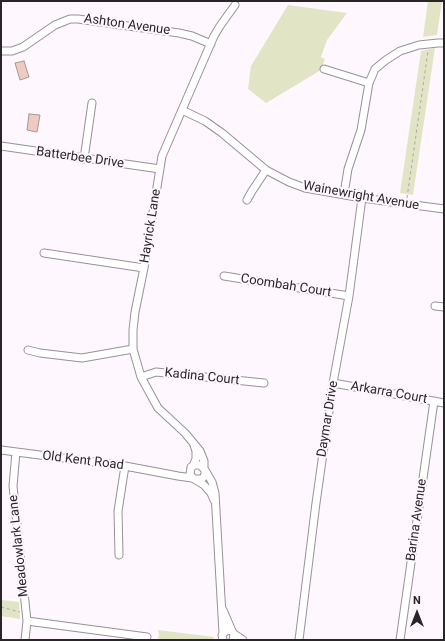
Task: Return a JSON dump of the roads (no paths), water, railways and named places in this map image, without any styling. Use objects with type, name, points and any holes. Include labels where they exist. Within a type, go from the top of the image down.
[{"type":"street","name":"Hayrick Lane","points":[[222,637],[222,606],[215,493],[212,482],[205,469],[200,451],[185,433],[158,408],[141,376],[132,349],[135,312],[144,268],[162,156],[211,44],[220,26],[235,6]]},
{"type":"street","name":"Ashton Avenue","points":[[1,51],[12,51],[23,47],[55,25],[70,19],[179,33],[192,36],[211,44]]},
{"type":"street","points":[[344,194],[348,169],[361,130],[369,83],[375,69],[400,51],[428,44],[444,43]]},
{"type":"street","points":[[324,69],[369,83]]},
{"type":"street","points":[[84,158],[92,102]]},
{"type":"street","name":"Wainewright Avenue","points":[[182,110],[205,121],[222,132],[266,170],[289,182],[305,188],[362,198],[444,209]]},
{"type":"street","name":"Batterbee Drive","points":[[1,146],[160,169]]},
{"type":"street","points":[[247,200],[266,170]]},
{"type":"street","name":"Daymar Drive","points":[[298,640],[316,503],[349,296],[362,198]]},
{"type":"street","points":[[44,253],[144,268]]},
{"type":"street","name":"Coombah Court","points":[[224,276],[349,296]]},
{"type":"street","points":[[435,306],[444,307]]},
{"type":"street","points":[[28,350],[40,353],[82,358],[132,349]]},
{"type":"street","name":"Kadina Court","points":[[141,376],[156,372],[264,383]]},
{"type":"street","name":"Arkarra Court","points":[[334,383],[444,403]]},
{"type":"street","name":"Barina Avenue","points":[[400,640],[434,401]]},
{"type":"street","points":[[192,467],[200,465],[205,469],[205,475],[202,479],[193,478],[190,473],[192,467],[196,459],[196,451],[193,443]]},
{"type":"street","name":"Old Kent Road","points":[[1,450],[124,466],[193,478]]},
{"type":"street","name":"Meadowlark Lane","points":[[16,452],[13,486],[26,613],[25,640]]},
{"type":"street","points":[[119,556],[118,511],[124,466]]},
{"type":"street","name":"Old Kent Road","points":[[166,473],[179,473],[192,467]]},
{"type":"street","name":"Hayrick Lane","points":[[193,478],[204,485],[211,493],[215,504]]},
{"type":"street","name":"Hayrick Lane","points":[[222,606],[233,635]]},
{"type":"street","points":[[26,621],[147,637]]},
{"type":"street","points":[[222,637],[227,630],[233,635],[244,640]]}]
